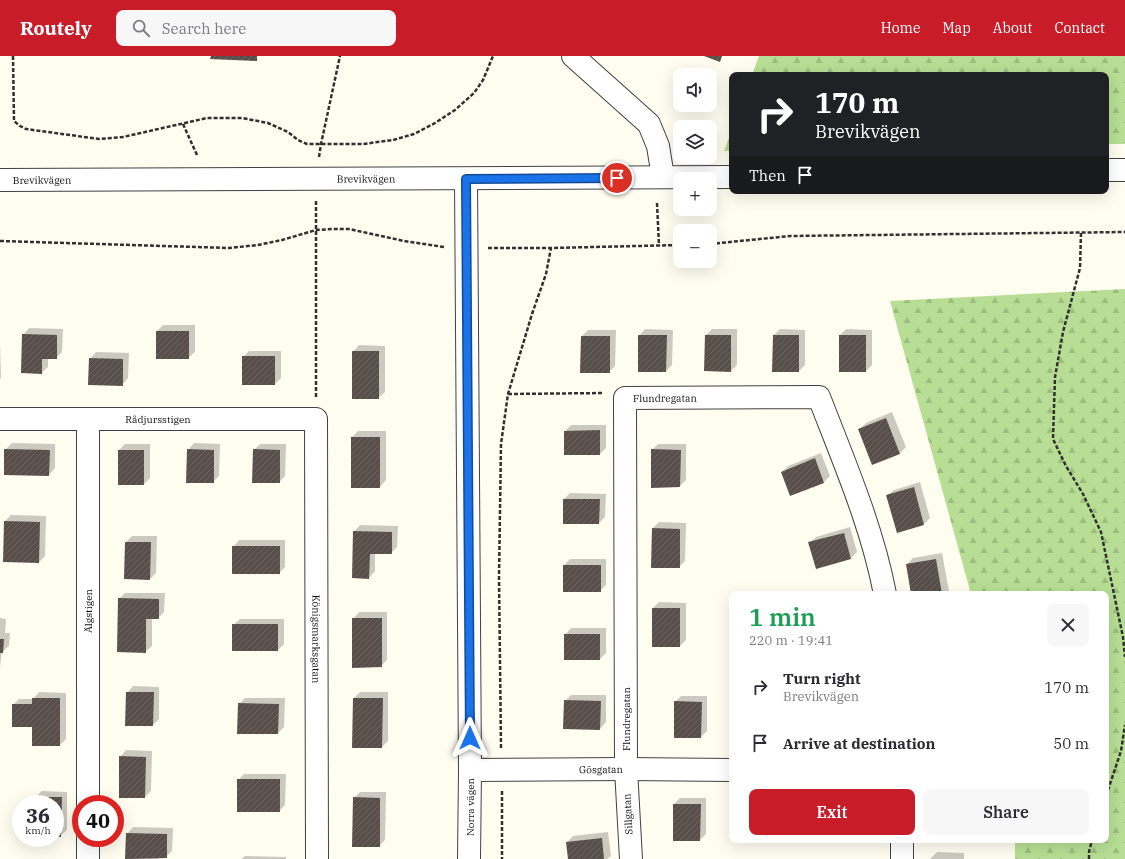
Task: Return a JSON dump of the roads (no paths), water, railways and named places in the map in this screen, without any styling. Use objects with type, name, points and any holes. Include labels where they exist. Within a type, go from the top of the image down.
[{"type":"street","points":[[573,56],[649,124],[658,146],[663,177]]},
{"type":"street","points":[[1109,170],[1125,170]]},
{"type":"street","name":"Brevikvägen","points":[[0,180],[317,180],[729,177]]},
{"type":"street","name":"Norra vägen","points":[[466,179],[470,770],[469,859]]},
{"type":"street","name":"Flundregatan","points":[[626,769],[625,398],[819,397],[861,507],[884,591]]},
{"type":"street","name":"Rådjursstigen","points":[[0,419],[316,419]]},
{"type":"street","name":"Älgstigen","points":[[88,419],[88,795]]},
{"type":"street","name":"Königsmarksgatan","points":[[316,419],[316,859]]},
{"type":"street","name":"Sillgatan","points":[[626,769],[631,859]]},
{"type":"street","name":"Gösgatan","points":[[470,770],[729,770]]},
{"type":"street","points":[[902,843],[902,859]]},
{"type":"street","points":[[88,847],[88,859]]}]
